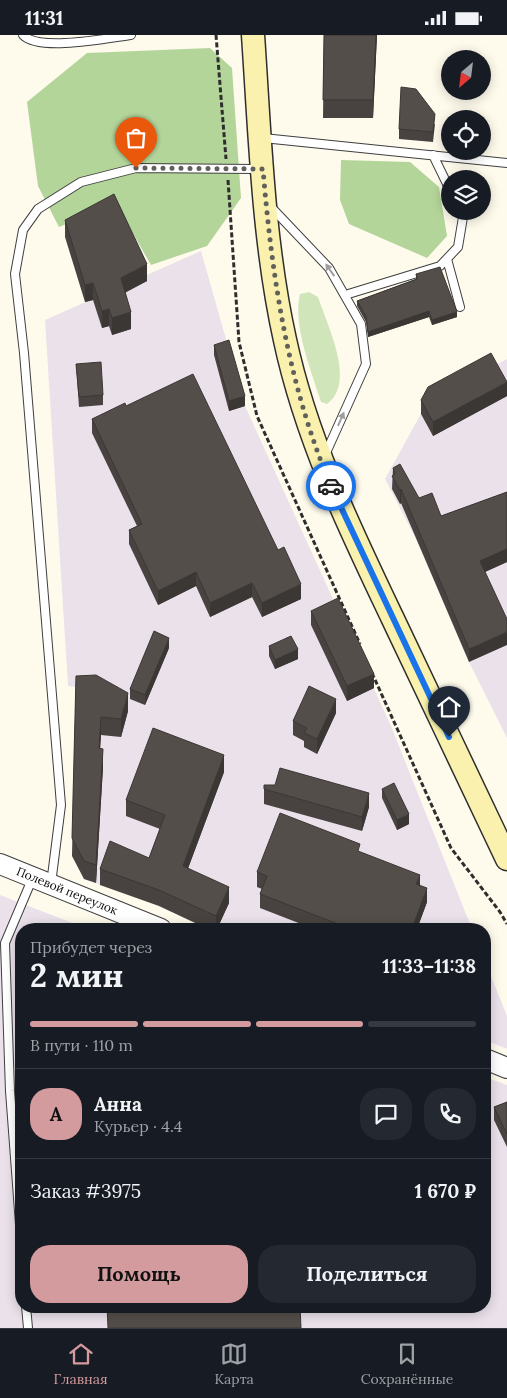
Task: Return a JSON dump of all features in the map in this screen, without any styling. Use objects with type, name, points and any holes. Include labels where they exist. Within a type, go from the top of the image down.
[{"type":"main road","points":[[253,35],[263,169],[276,295],[285,340],[322,463],[352,533],[507,859]]},
{"type":"street","name":"Полевой переулок","points":[[0,864],[146,923]]},
{"type":"street","points":[[491,1061],[507,1067]]},
{"type":"lane","points":[[23,35],[26,39],[56,44],[84,38],[131,35]]},
{"type":"lane","points":[[261,138],[507,163]]},
{"type":"lane","points":[[433,155],[441,171]]},
{"type":"lane","points":[[16,923],[42,881],[61,805],[16,274],[23,230],[38,209],[81,182],[136,168],[263,169]]},
{"type":"lane","points":[[266,201],[329,268],[361,324],[366,364],[322,463]]},
{"type":"lane","points":[[345,295],[440,266],[458,247],[462,220]]},
{"type":"lane","points":[[446,259],[460,307]]},
{"type":"lane","points":[[15,925],[4,943],[10,1091],[15,1158]]},
{"type":"lane","points":[[27,1313],[28,1328]]},
{"type":"path","points":[[216,35],[239,342],[257,416],[362,650]]},
{"type":"path","points":[[370,668],[451,848],[507,924]]},
{"type":"shaded area","points":[[201,251],[245,406],[391,726],[470,923],[195,923],[159,906],[84,879],[72,856],[76,687],[68,686],[45,320]]},
{"type":"shaded area","points":[[507,359],[507,738],[469,662],[416,539],[385,479],[428,401]]},
{"type":"shaded area","points":[[0,895],[72,923],[15,923],[15,1313],[491,1313],[491,1079],[507,1085],[507,1328],[0,1328]]},
{"type":"shaded area","points":[[491,976],[507,1016],[507,1049],[491,1042]]},
{"type":"green space","points":[[210,48],[232,68],[241,198],[207,246],[151,265],[116,204],[59,227],[38,186],[27,102],[87,53]]},
{"type":"green space","points":[[341,160],[410,162],[439,187],[441,220],[444,220],[447,236],[427,258],[349,224],[340,200]]},
{"type":"green space","points":[[309,292],[318,297],[333,338],[340,368],[340,382],[336,395],[327,404],[321,402],[301,334],[298,306],[300,294]]},
{"type":"building","points":[[324,35],[376,35],[373,100],[323,100]]},
{"type":"building","points":[[401,87],[416,89],[435,114],[433,132],[399,129]]},
{"type":"building","points":[[114,194],[147,264],[121,278],[131,312],[112,318],[109,309],[102,311],[93,283],[85,285],[65,220]]},
{"type":"building","points":[[440,267],[457,312],[432,320],[429,311],[368,332],[366,316],[357,301],[417,279],[416,274]]},
{"type":"building","points":[[229,340],[245,396],[229,401],[214,345]]},
{"type":"building","points":[[491,353],[507,382],[433,422],[421,400],[428,387]]},
{"type":"building","points":[[101,362],[103,395],[79,397],[76,364]]},
{"type":"building","points":[[193,374],[278,550],[284,547],[301,584],[262,603],[252,583],[210,603],[196,572],[158,591],[129,530],[142,524],[92,419],[125,403],[126,406]]},
{"type":"building","points":[[400,464],[419,498],[432,493],[441,516],[507,492],[507,549],[480,561],[507,619],[507,632],[469,649],[401,489],[392,476],[395,474],[393,468]]},
{"type":"building","points":[[338,598],[374,674],[347,686],[311,611]]},
{"type":"building","points":[[154,631],[169,638],[145,695],[130,689]]},
{"type":"building","points":[[291,636],[298,649],[275,660],[269,646]]},
{"type":"building","points":[[96,675],[128,693],[121,719],[101,717],[99,748],[103,749],[96,865],[84,861],[72,838],[76,676]]},
{"type":"building","points":[[309,686],[336,699],[317,739],[304,733],[307,728],[293,721]]},
{"type":"building","points":[[153,728],[224,755],[183,866],[229,887],[216,916],[159,890],[100,869],[110,841],[149,858],[165,815],[126,800]]},
{"type":"building","points":[[280,768],[369,793],[362,817],[264,789],[264,785],[275,785]]},
{"type":"building","points":[[394,783],[409,814],[397,820],[382,789]]},
{"type":"building","points":[[280,813],[360,844],[358,851],[420,875],[416,884],[427,888],[414,923],[335,923],[260,894],[267,876],[257,872]]},
{"type":"building","points":[[507,1102],[507,1134],[494,1107]]},
{"type":"building","points":[[107,1313],[300,1313],[301,1328],[108,1328]]},
{"type":"way so far","points":[[136,168],[263,169],[276,295],[285,340],[310,430],[331,486]]},
{"type":"route","points":[[331,486],[449,737]]}]
